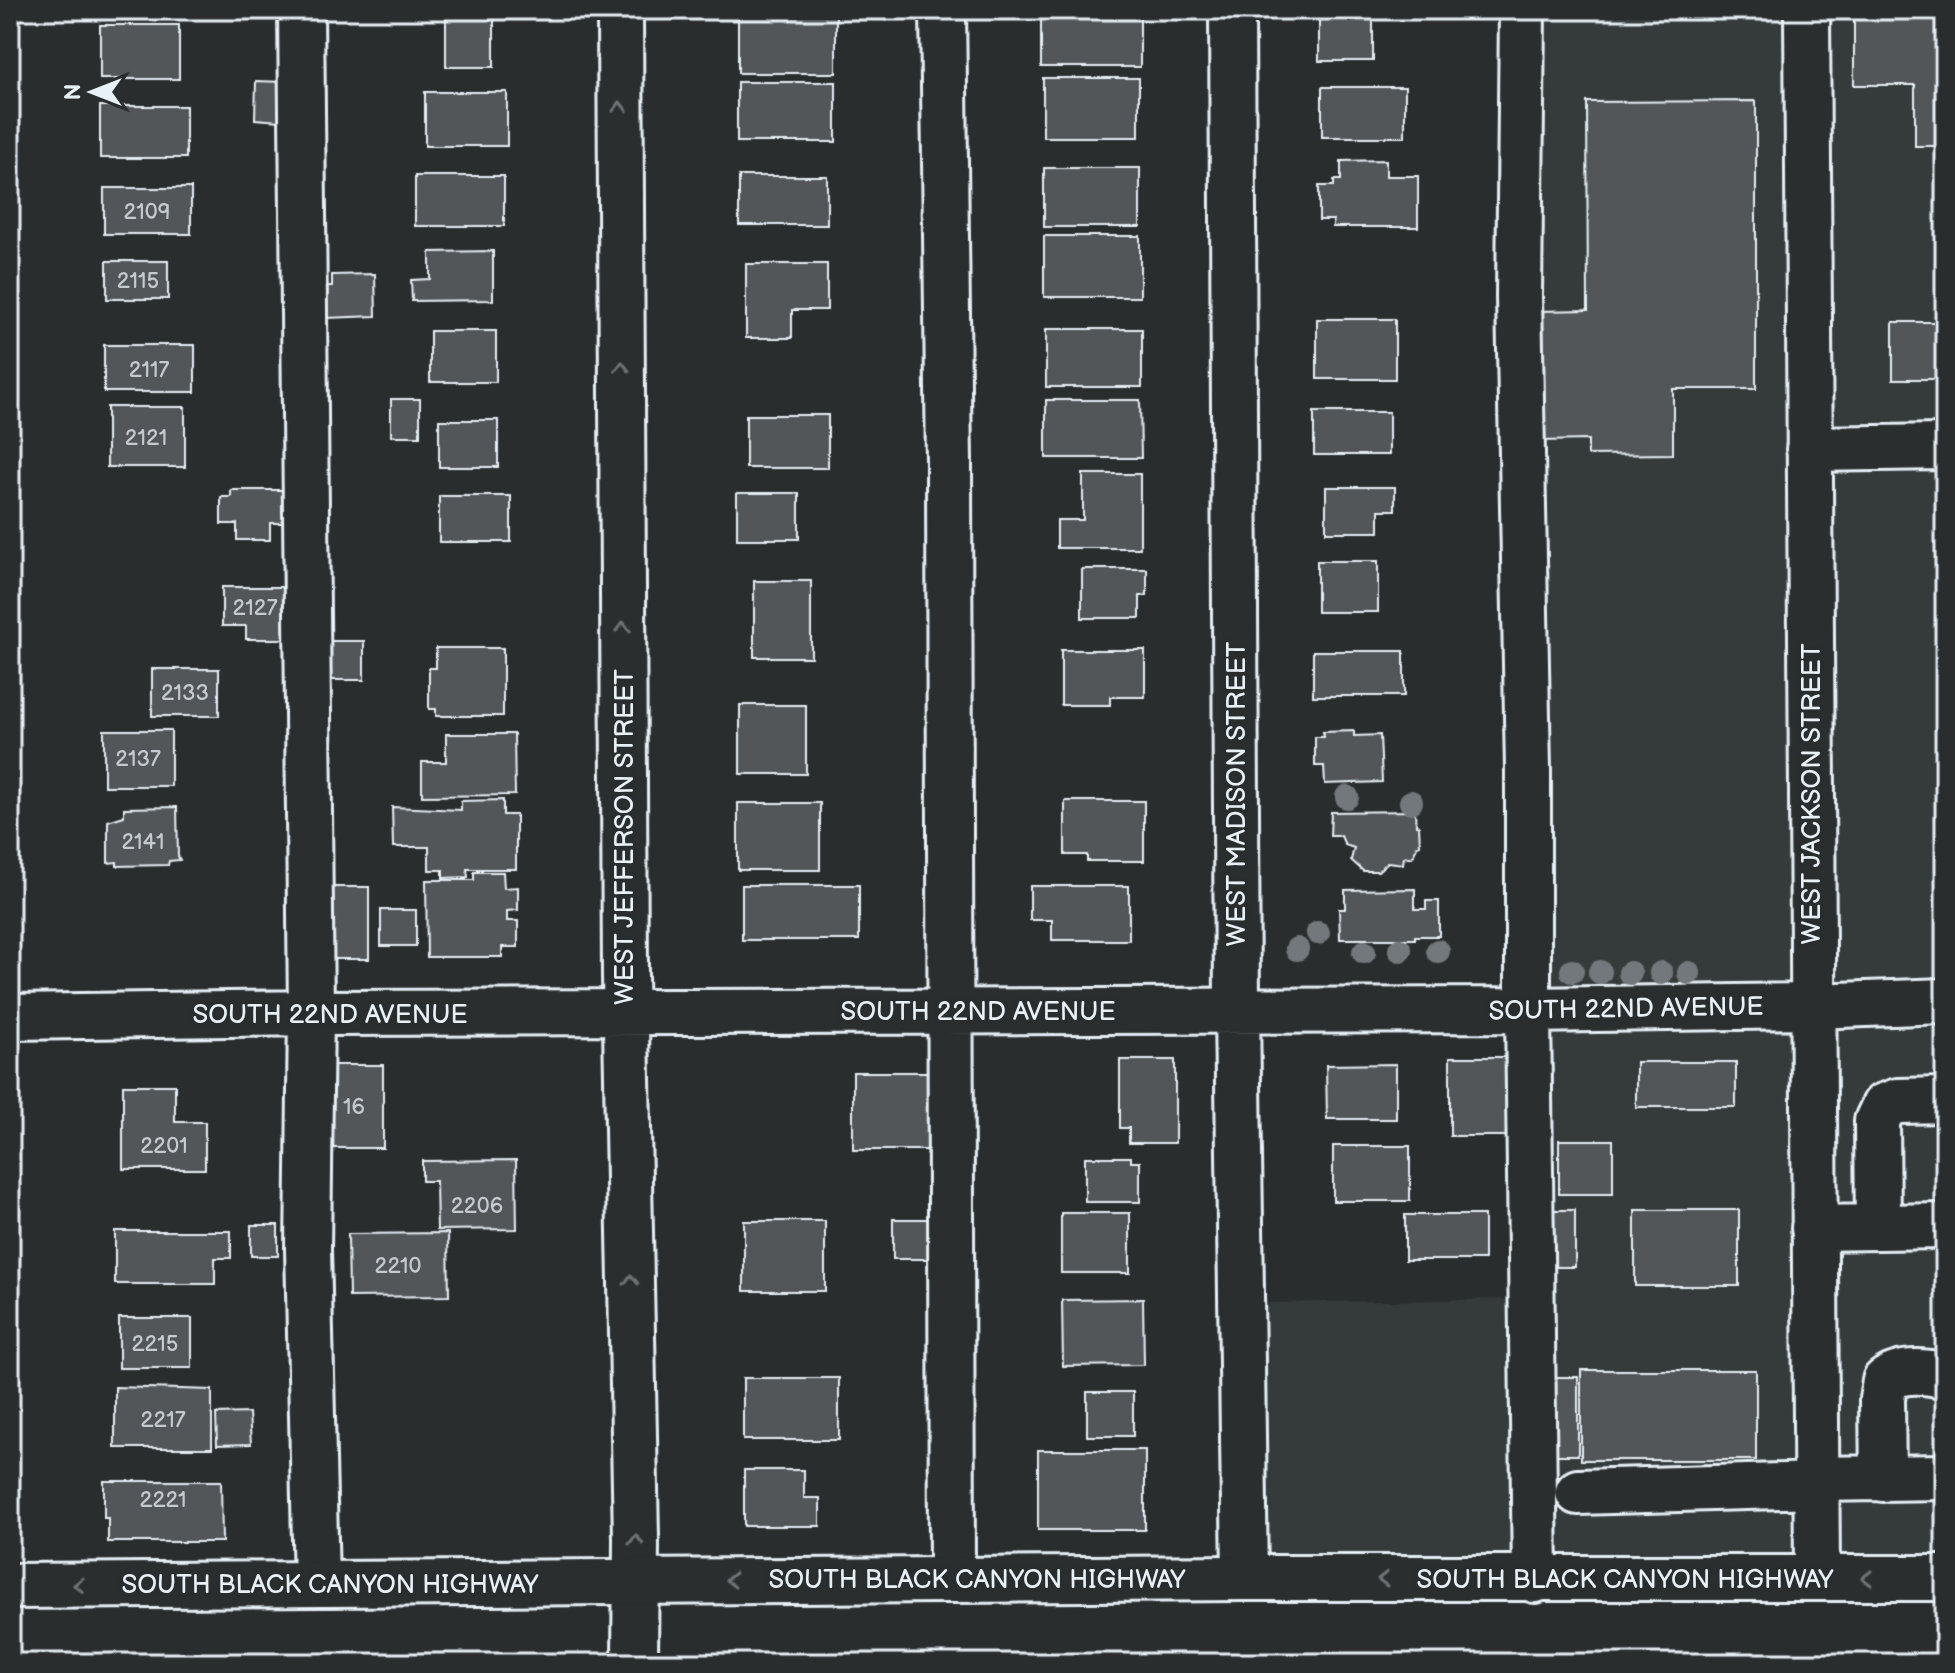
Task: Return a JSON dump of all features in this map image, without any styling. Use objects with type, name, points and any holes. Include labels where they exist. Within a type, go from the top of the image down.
[{"type":"street","points":[[301,10],[311,1013],[308,1249],[316,1583]]},
{"type":"street","name":"WEST JEFFERSON STREET","points":[[620,10],[626,1013],[635,1654]]},
{"type":"street","points":[[943,10],[949,463],[952,1580]]},
{"type":"street","name":"WEST MADISON STREET","points":[[1232,10],[1237,1011],[1245,1578]]},
{"type":"street","points":[[1522,10],[1519,296],[1528,770],[1535,1580]]},
{"type":"street","name":"WEST JACKSON STREET","points":[[1807,10],[1817,1578]]},
{"type":"street","points":[[1809,449],[1945,447]]},
{"type":"street","name":"SOUTH 22ND AVENUE","points":[[10,1017],[311,1013],[1528,1010],[1945,1001]]},
{"type":"street","points":[[1878,1227],[1877,1121],[1884,1106],[1898,1101],[1945,1100]]},
{"type":"street","points":[[1814,1228],[1945,1226]]},
{"type":"street","points":[[1883,1479],[1882,1399],[1885,1381],[1894,1374],[1905,1373],[1928,1372],[1945,1378]]},
{"type":"street","points":[[1578,1492],[1945,1477]]},
{"type":"street","name":"SOUTH BLACK CANYON HIGHWAY","points":[[10,1586],[1245,1578],[1945,1578]]},
{"type":"shaded area","points":[[1502,10],[1945,10],[1945,1555],[1266,1558],[1266,1303],[1510,1299]]},
{"type":"building","points":[[1041,10],[1140,10],[1140,67],[1041,67]]},
{"type":"building","points":[[1319,10],[1373,10],[1373,61],[1319,61]]},
{"type":"building","points":[[1854,10],[1945,10],[1945,146],[1915,146],[1915,85],[1854,85]]},
{"type":"building","points":[[738,14],[836,14],[836,73],[738,73]]},
{"type":"building","points":[[446,16],[494,16],[494,67],[446,67]]},
{"type":"building","points":[[100,25],[179,25],[179,79],[100,79]]},
{"type":"building","points":[[1043,78],[1139,78],[1139,137],[1043,137]]},
{"type":"building","points":[[256,81],[283,82],[280,121],[255,119]]},
{"type":"building","points":[[737,82],[836,82],[836,142],[737,142]]},
{"type":"building","points":[[1322,87],[1405,87],[1405,137],[1322,137]]},
{"type":"building","points":[[425,92],[507,92],[507,146],[425,146]]},
{"type":"building","points":[[1756,101],[1756,389],[1673,389],[1673,454],[1588,455],[1588,440],[1540,441],[1539,311],[1588,310],[1587,102]]},
{"type":"building","points":[[100,106],[186,106],[186,158],[100,158]]},
{"type":"building","points":[[1386,160],[1386,176],[1418,176],[1418,227],[1333,227],[1333,220],[1319,220],[1319,186],[1334,186],[1334,180],[1341,180],[1341,161]]},
{"type":"building","points":[[1044,168],[1140,168],[1140,227],[1044,227]]},
{"type":"building","points":[[415,176],[504,176],[504,226],[415,226]]},
{"type":"building","points":[[739,176],[827,176],[827,225],[739,225]]},
{"type":"building","points":[[104,188],[191,188],[191,234],[104,234]]},
{"type":"building","points":[[1044,236],[1140,236],[1140,297],[1044,297]]},
{"type":"building","points":[[493,251],[493,300],[412,301],[411,280],[430,279],[430,252]]},
{"type":"building","points":[[107,261],[168,261],[168,299],[107,299]]},
{"type":"building","points":[[746,264],[827,264],[827,310],[792,310],[792,338],[746,338]]},
{"type":"building","points":[[375,274],[376,316],[326,318],[324,286],[332,286],[332,275]]},
{"type":"building","points":[[1317,319],[1395,319],[1395,379],[1317,379]]},
{"type":"building","points":[[1893,322],[1945,322],[1945,379],[1893,379]]},
{"type":"building","points":[[1046,329],[1142,329],[1142,387],[1046,387]]},
{"type":"building","points":[[430,331],[496,331],[496,382],[430,382]]},
{"type":"building","points":[[104,345],[195,345],[195,392],[104,392]]},
{"type":"building","points":[[391,399],[420,399],[420,436],[391,436]]},
{"type":"building","points":[[1046,400],[1140,400],[1141,458],[1046,458]]},
{"type":"building","points":[[107,407],[185,407],[185,467],[107,467]]},
{"type":"building","points":[[1314,412],[1389,412],[1389,455],[1314,455]]},
{"type":"building","points":[[746,415],[828,415],[828,468],[746,468]]},
{"type":"building","points":[[439,420],[498,420],[498,467],[439,467]]},
{"type":"building","points":[[1083,474],[1140,474],[1140,548],[1057,548],[1057,520],[1083,520]]},
{"type":"building","points":[[1326,487],[1395,487],[1395,510],[1379,510],[1379,532],[1326,532]]},
{"type":"building","points":[[231,490],[285,490],[285,523],[270,523],[270,540],[237,540],[237,524],[221,524],[221,497],[231,497]]},
{"type":"building","points":[[737,493],[799,493],[799,539],[737,539]]},
{"type":"building","points":[[439,496],[511,496],[511,542],[439,542]]},
{"type":"building","points":[[1317,561],[1378,561],[1378,612],[1317,612]]},
{"type":"building","points":[[1082,569],[1147,569],[1147,596],[1140,596],[1140,618],[1082,618]]},
{"type":"building","points":[[754,581],[811,581],[811,657],[754,657]]},
{"type":"building","points":[[222,587],[288,587],[288,639],[246,639],[246,626],[222,626]]},
{"type":"building","points":[[319,641],[364,641],[364,680],[319,680]]},
{"type":"building","points":[[436,648],[503,648],[503,716],[436,716],[436,709],[429,709],[429,668],[436,668]]},
{"type":"building","points":[[1061,650],[1145,650],[1145,697],[1110,697],[1110,705],[1061,705]]},
{"type":"building","points":[[1313,651],[1404,651],[1404,696],[1313,696]]},
{"type":"building","points":[[152,669],[219,669],[219,716],[152,716]]},
{"type":"building","points":[[740,705],[806,705],[806,774],[740,774]]},
{"type":"building","points":[[104,730],[171,730],[171,786],[104,786]]},
{"type":"building","points":[[1354,731],[1354,736],[1380,735],[1382,782],[1325,784],[1324,766],[1315,766],[1315,737],[1324,737],[1323,732]]},
{"type":"building","points":[[446,734],[514,734],[515,795],[422,796],[422,762],[446,762]]},
{"type":"building","points":[[503,800],[503,815],[516,815],[516,869],[467,869],[468,877],[443,878],[443,870],[429,870],[429,847],[393,847],[392,807],[461,810],[461,801]]},
{"type":"building","points":[[1065,801],[1144,801],[1144,861],[1087,861],[1087,855],[1065,855]]},
{"type":"building","points":[[738,803],[820,803],[820,870],[738,870]]},
{"type":"building","points":[[177,807],[180,860],[169,861],[168,865],[117,866],[117,862],[108,863],[108,821],[124,816],[124,808]]},
{"type":"building","points":[[1415,811],[1420,845],[1412,858],[1404,857],[1403,864],[1388,862],[1378,871],[1363,871],[1351,860],[1354,848],[1345,845],[1341,836],[1330,836],[1331,812]]},
{"type":"building","points":[[474,872],[503,872],[504,888],[518,887],[518,910],[507,911],[507,921],[518,921],[518,947],[502,947],[502,957],[427,957],[426,880],[474,880]]},
{"type":"building","points":[[742,885],[859,885],[859,940],[742,940]]},
{"type":"building","points":[[1030,886],[1129,886],[1129,940],[1052,940],[1052,920],[1030,920]]},
{"type":"building","points":[[327,887],[369,887],[369,959],[327,959]]},
{"type":"building","points":[[1415,889],[1415,909],[1426,909],[1426,901],[1439,901],[1439,936],[1340,939],[1339,909],[1345,909],[1345,890]]},
{"type":"building","points":[[381,910],[416,910],[416,946],[381,946]]},
{"type":"building","points":[[1450,1057],[1511,1057],[1511,1136],[1450,1136]]},
{"type":"building","points":[[1120,1060],[1175,1060],[1175,1143],[1129,1143],[1129,1128],[1120,1128]]},
{"type":"building","points":[[1636,1062],[1736,1062],[1736,1107],[1636,1107]]},
{"type":"building","points":[[1396,1064],[1396,1119],[1327,1119],[1326,1065]]},
{"type":"building","points":[[326,1065],[383,1065],[383,1148],[326,1148]]},
{"type":"building","points":[[853,1072],[927,1072],[927,1150],[853,1150]]},
{"type":"building","points":[[123,1085],[175,1085],[175,1122],[205,1122],[205,1169],[123,1169]]},
{"type":"building","points":[[1559,1140],[1613,1140],[1613,1194],[1559,1194]]},
{"type":"building","points":[[1333,1146],[1410,1146],[1410,1201],[1333,1201]]},
{"type":"building","points":[[1085,1157],[1131,1157],[1131,1162],[1140,1162],[1140,1202],[1085,1202]]},
{"type":"building","points":[[516,1160],[517,1229],[437,1230],[436,1181],[422,1181],[422,1161]]},
{"type":"building","points":[[1545,1210],[1575,1210],[1575,1267],[1545,1267]]},
{"type":"building","points":[[1635,1210],[1739,1210],[1739,1286],[1635,1286]]},
{"type":"building","points":[[1061,1213],[1130,1213],[1130,1273],[1061,1273]]},
{"type":"building","points":[[1405,1215],[1484,1215],[1484,1260],[1405,1260]]},
{"type":"building","points":[[893,1219],[930,1219],[930,1259],[893,1259]]},
{"type":"building","points":[[744,1221],[825,1221],[825,1291],[744,1291]]},
{"type":"building","points":[[251,1225],[278,1225],[278,1256],[251,1256]]},
{"type":"building","points":[[115,1231],[231,1231],[231,1258],[215,1258],[215,1284],[115,1284]]},
{"type":"building","points":[[448,1233],[449,1296],[349,1297],[348,1234]]},
{"type":"building","points":[[1143,1299],[1144,1365],[1063,1366],[1062,1300]]},
{"type":"building","points":[[119,1318],[192,1318],[192,1368],[119,1368]]},
{"type":"building","points":[[1581,1370],[1756,1370],[1756,1460],[1581,1460]]},
{"type":"building","points":[[1549,1377],[1578,1377],[1578,1455],[1549,1455]]},
{"type":"building","points":[[743,1378],[839,1378],[839,1440],[743,1440]]},
{"type":"building","points":[[115,1387],[212,1390],[212,1448],[115,1448]]},
{"type":"building","points":[[1087,1392],[1133,1392],[1133,1436],[1087,1436]]},
{"type":"building","points":[[249,1413],[251,1444],[217,1445],[216,1414]]},
{"type":"building","points":[[1038,1450],[1145,1450],[1145,1530],[1038,1530]]},
{"type":"building","points":[[744,1470],[804,1470],[804,1498],[820,1498],[820,1526],[744,1526]]},
{"type":"building","points":[[104,1481],[221,1481],[222,1542],[108,1542],[108,1518],[104,1518]]}]
